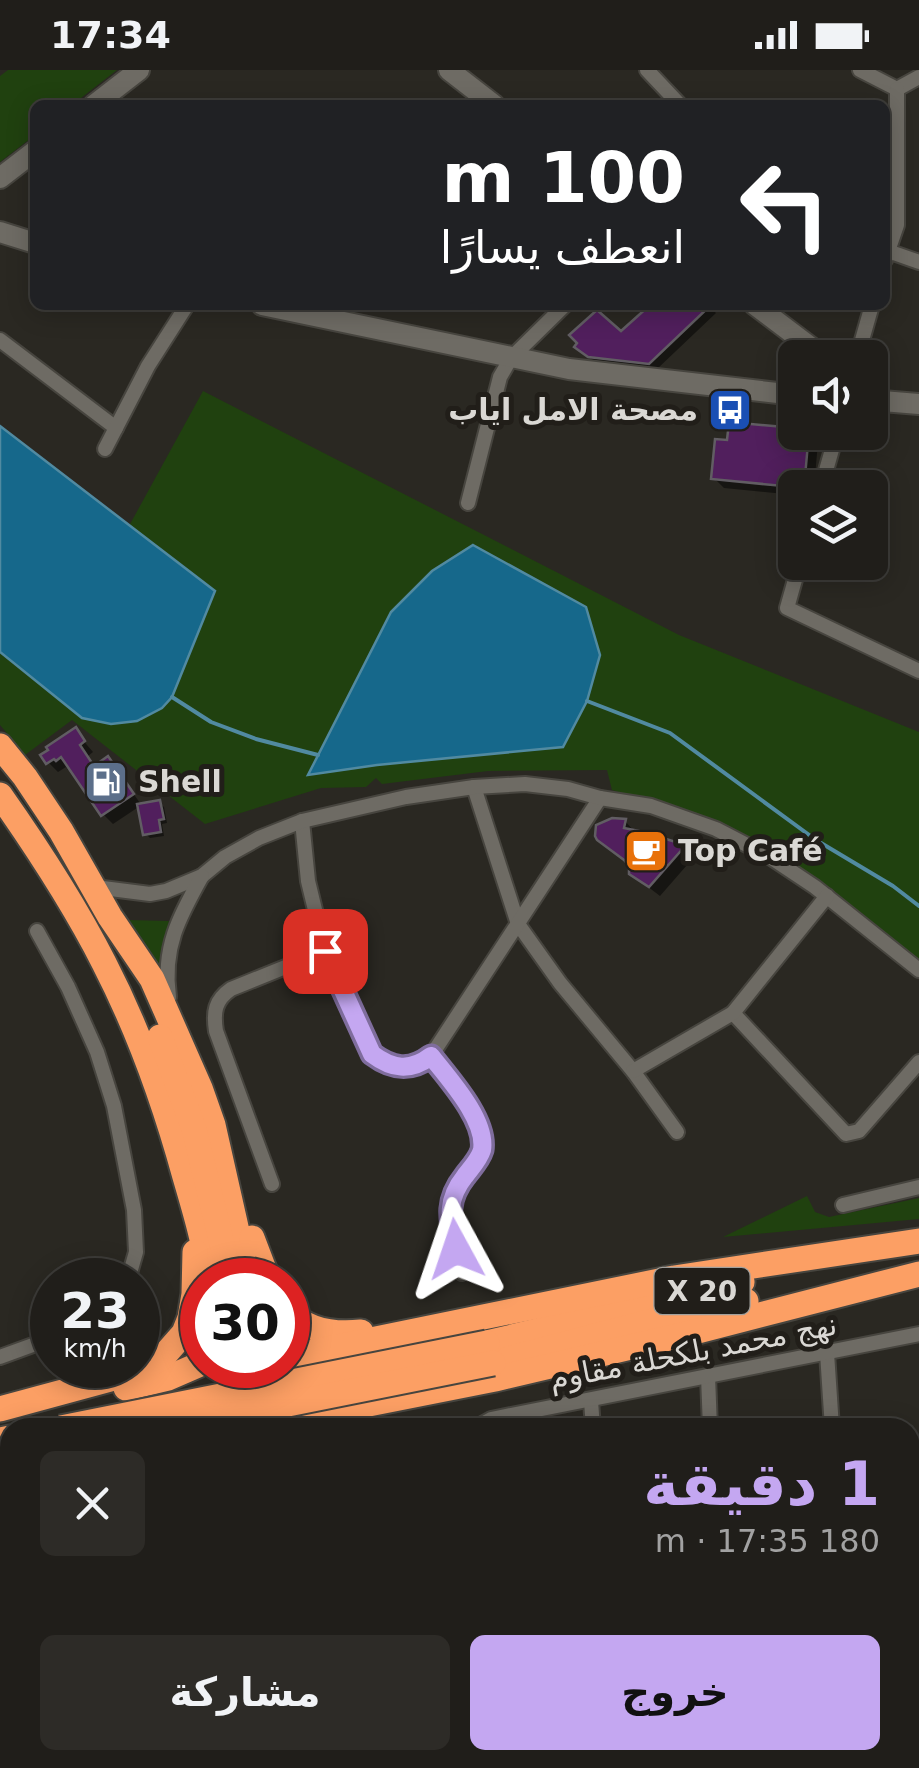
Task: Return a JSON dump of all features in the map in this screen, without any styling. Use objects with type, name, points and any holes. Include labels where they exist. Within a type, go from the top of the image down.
[{"type":"highway","points":[[0,746],[24,777],[110,917],[194,1129],[226,1258]]},
{"type":"highway","points":[[0,795],[69,900],[105,966],[170,1122],[207,1258]]},
{"type":"highway","points":[[110,917],[152,979],[185,1053],[260,1258]]},
{"type":"highway","points":[[222,1160],[243,1258]]},
{"type":"highway","points":[[0,1410],[129,1374],[162,1358],[184,1333],[194,1294],[194,1249],[183,1168]]},
{"type":"highway","points":[[310,1352],[674,1278],[919,1244]]},
{"type":"highway","name":"X 20","points":[[211,1418],[490,1353],[735,1284],[919,1244]]},
{"type":"highway","points":[[304,1418],[494,1380],[686,1334],[919,1271]]},
{"type":"highway","name":"X 20","points":[[119,1418],[490,1353],[811,1287],[919,1271]]},
{"type":"highway","points":[[310,1327],[354,1333],[475,1318]]},
{"type":"highway","points":[[0,1410],[140,1385],[180,1372]]},
{"type":"highway","points":[[186,1388],[188,1418]]},
{"type":"highway","points":[[286,1418],[288,1388]]},
{"type":"highway","points":[[355,1418],[397,1400]]},
{"type":"street","points":[[100,100],[138,70]]},
{"type":"street","points":[[449,70],[488,100]]},
{"type":"street","points":[[648,70],[675,100]]},
{"type":"street","points":[[860,70],[896,89]]},
{"type":"street","points":[[896,89],[919,77]]},
{"type":"street","points":[[890,242],[897,224],[896,89]]},
{"type":"street","points":[[0,178],[30,155]]},
{"type":"street","points":[[0,232],[30,241]]},
{"type":"street","points":[[890,254],[919,262]]},
{"type":"street","points":[[105,449],[148,366],[185,310]]},
{"type":"street","points":[[285,310],[610,375],[778,393]]},
{"type":"street","points":[[468,503],[495,390],[511,358],[560,310]]},
{"type":"street","points":[[762,310],[802,340]]},
{"type":"street","points":[[862,340],[871,310]]},
{"type":"street","points":[[0,340],[116,428]]},
{"type":"street","points":[[888,398],[919,404]]},
{"type":"street","points":[[795,580],[787,608],[919,670]]},
{"type":"street","points":[[94,887],[150,894],[166,891],[202,876],[248,844],[302,822],[406,797],[525,784],[568,788],[650,806],[716,829],[770,857],[827,896],[919,970]]},
{"type":"street","points":[[474,787],[518,924],[560,984],[634,1071],[677,1132]]},
{"type":"street","points":[[302,822],[308,881],[325,951],[372,1054],[383,1062],[409,1068],[431,1056],[600,798]]},
{"type":"street","points":[[185,1053],[166,978],[179,917],[202,876]]},
{"type":"street","points":[[634,1071],[733,1014],[827,896]]},
{"type":"street","points":[[37,931],[97,1052],[114,1106],[134,1210],[134,1258]]},
{"type":"street","points":[[272,1184],[216,1031],[215,1006],[220,996],[231,989],[325,951]]},
{"type":"street","points":[[733,1014],[846,1134],[860,1131],[919,1062]]},
{"type":"street","points":[[431,1056],[467,1102],[482,1137],[479,1158],[455,1189],[450,1207],[462,1273]]},
{"type":"street","points":[[843,1205],[919,1186]]},
{"type":"street","name":"نهج محمد بلكحلة مقاوم","points":[[497,1418],[919,1334]]},
{"type":"street","points":[[0,1356],[30,1346]]},
{"type":"street","points":[[827,1353],[831,1418]]},
{"type":"street","points":[[708,1376],[710,1418]]},
{"type":"street","points":[[591,1400],[592,1418]]},
{"type":"green space","points":[[8,70],[117,70],[78,100],[30,100],[30,139],[0,162],[0,76]]},
{"type":"green space","points":[[203,391],[679,635],[919,732],[919,962],[822,884],[770,849],[703,817],[612,790],[607,770],[488,771],[382,784],[376,778],[366,787],[321,788],[205,824],[72,720],[25,755],[0,725],[0,653],[82,718],[111,724],[215,591],[129,526]]},
{"type":"green space","points":[[126,920],[169,921],[159,976]]},
{"type":"green space","points":[[807,1196],[815,1212],[829,1217],[919,1198],[919,1219],[723,1237]]},
{"type":"water","points":[[0,426],[215,591],[172,697],[162,708],[137,721],[111,724],[82,718],[0,652]]},
{"type":"water","points":[[473,545],[586,607],[600,655],[587,701],[563,747],[308,775],[391,612],[432,571]]},
{"type":"building","points":[[597,310],[621,331],[644,310],[706,310],[649,364],[588,357],[574,347],[577,343],[569,335]]},
{"type":"building","points":[[729,422],[778,426],[778,450],[807,450],[806,470],[778,470],[778,485],[711,479],[715,439],[727,440]]},
{"type":"building","points":[[76,727],[85,741],[80,745],[94,766],[108,756],[134,794],[101,816],[61,757],[46,764],[40,755]]},
{"type":"building","points":[[160,800],[164,819],[159,820],[161,832],[143,835],[137,804]]},
{"type":"building","name":"Top Café","points":[[612,818],[626,819],[624,828],[686,845],[649,887],[629,874],[624,860],[597,840],[596,825]]},
{"type":"waterway","points":[[172,697],[211,722],[318,755]]},
{"type":"waterway","points":[[587,701],[670,733],[816,840],[919,906]]},
{"type":"tunnel","points":[[237,1410],[244,1388]]},
{"type":"place","name":"مصحة الامل اياب","points":[[730,410]]},
{"type":"place","name":"Shell","points":[[106,782]]},
{"type":"place","name":"Top Café","points":[[646,851]]},
{"type":"route","points":[[325,951],[372,1054],[383,1062],[409,1068],[431,1056],[467,1102],[482,1137],[482,1148],[455,1189],[450,1207],[456,1249]]}]
